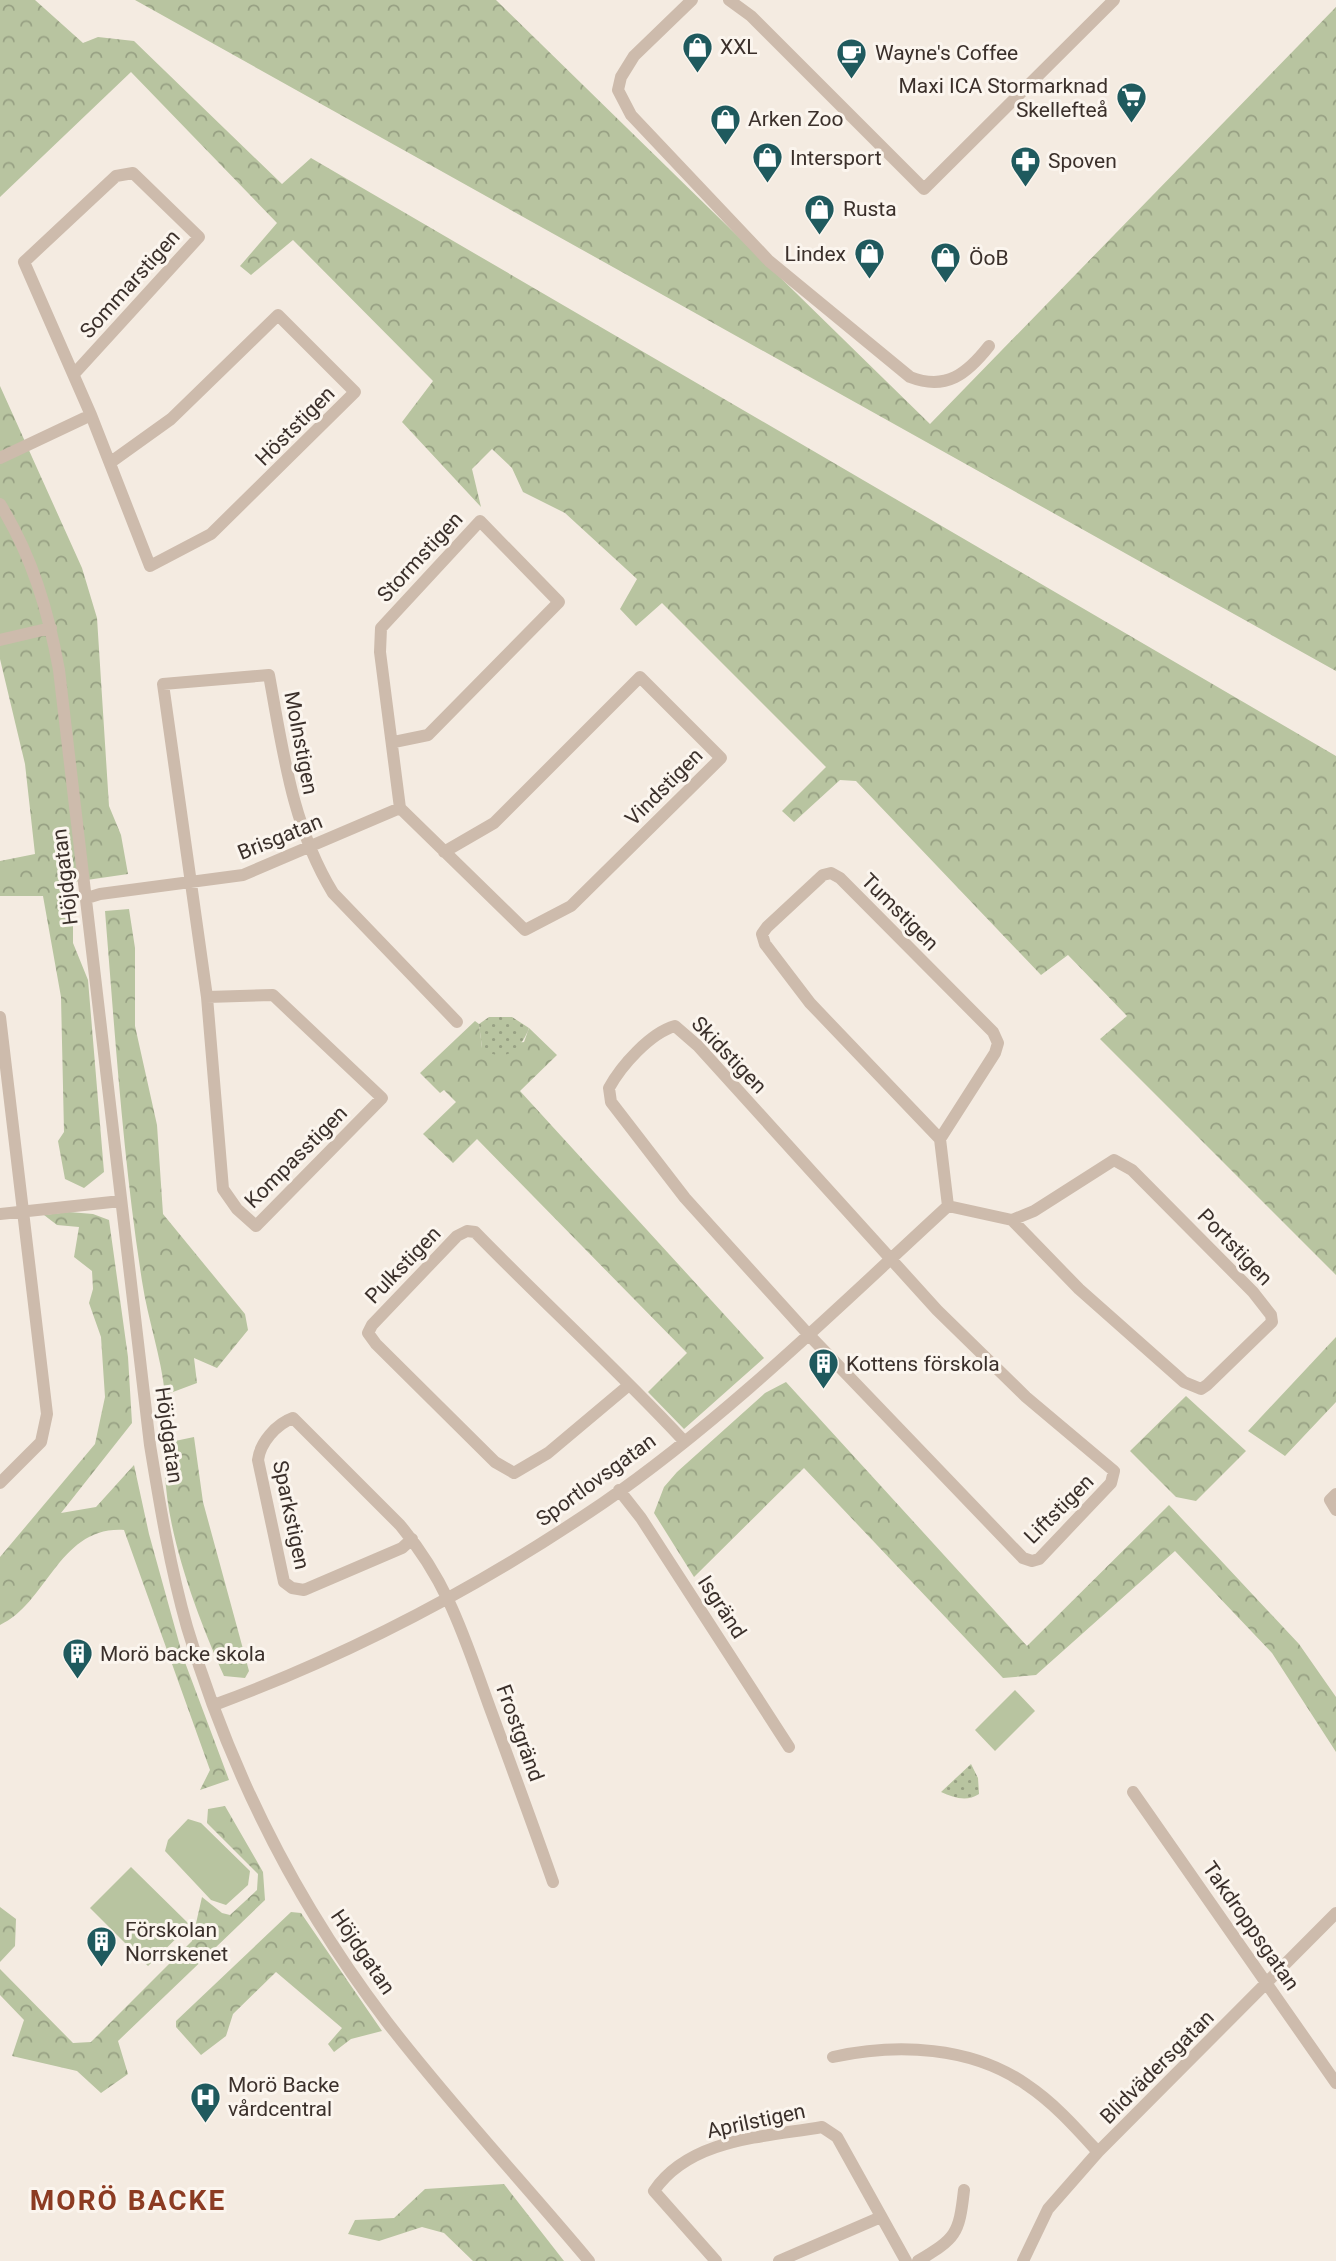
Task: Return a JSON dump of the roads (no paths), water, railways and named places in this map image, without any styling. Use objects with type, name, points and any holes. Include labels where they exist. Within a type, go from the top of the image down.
[{"type":"street","points":[[692,0],[624,69],[618,90],[631,115],[769,261],[910,377],[924,382],[951,381],[966,372],[989,346]]},
{"type":"street","points":[[729,0],[751,16],[924,189],[1114,0]]},
{"type":"street","name":"Sommarstigen","points":[[74,374],[199,237],[133,173],[116,176],[24,262],[91,415]]},
{"type":"street","name":"Höststigen","points":[[91,415],[150,566],[211,534],[355,392],[278,315],[171,419],[111,462]]},
{"type":"street","points":[[0,458],[91,415]]},
{"type":"street","name":"Höjdgatan","points":[[0,504],[30,558],[51,628],[59,670],[121,1201],[162,1514],[187,1627],[214,1705],[266,1827],[334,1946],[386,2020],[440,2088],[589,2261]]},
{"type":"street","name":"Stormstigen","points":[[394,742],[428,735],[559,601],[480,521],[381,628],[380,652],[394,742],[400,808]]},
{"type":"street","points":[[0,640],[51,628]]},
{"type":"street","name":"Molnstigen","points":[[189,882],[163,684],[269,675],[293,807],[332,893],[457,1022]]},
{"type":"street","name":"Vindstigen","points":[[400,808],[444,852],[525,930],[571,906],[721,758],[640,677],[494,823],[444,852]]},
{"type":"street","name":"Brisgatan","points":[[87,898],[243,874],[400,808]]},
{"type":"street","name":"Tumstigen","points":[[831,873],[840,878],[993,1032],[998,1043],[995,1053],[940,1139],[810,1003],[765,944],[762,934],[767,927],[823,875],[831,873]]},
{"type":"street","name":"Kompasstigen","points":[[189,882],[207,997],[223,1189],[237,1209],[256,1226],[382,1098],[273,995],[207,997]]},
{"type":"street","points":[[0,1017],[47,1414],[41,1442],[0,1483]]},
{"type":"street","name":"Skidstigen","points":[[808,1334],[685,1198],[611,1102],[611,1084],[657,1034],[675,1026],[686,1034],[891,1258]]},
{"type":"street","points":[[940,1139],[948,1206],[1012,1220]]},
{"type":"street","name":"Portstigen","points":[[1114,1160],[1132,1170],[1253,1292],[1271,1315],[1272,1322],[1208,1385],[1201,1389],[1195,1388],[1184,1382],[1079,1289],[1012,1220],[1034,1211],[1114,1160]]},
{"type":"street","points":[[0,1214],[121,1201]]},
{"type":"street","name":"Sportlovsgatan","points":[[214,1705],[337,1656],[450,1598],[516,1559],[619,1490],[683,1440],[808,1334],[948,1206]]},
{"type":"street","name":"Pulkstigen","points":[[629,1385],[548,1453],[514,1473],[495,1462],[368,1333],[372,1325],[457,1236],[467,1231],[475,1232],[629,1385],[683,1440]]},
{"type":"street","name":"Liftstigen","points":[[808,1334],[1023,1558],[1032,1561],[1039,1559],[1111,1483],[1114,1471],[1026,1397],[937,1310],[891,1258]]},
{"type":"street","name":"Sparkstigen","points":[[412,1539],[402,1548],[304,1590],[292,1588],[285,1582],[258,1460],[259,1448],[283,1422],[293,1418],[412,1539],[450,1598]]},
{"type":"street","name":"Isgränd","points":[[619,1490],[641,1518],[789,1747]]},
{"type":"street","points":[[1336,1494],[1330,1500],[1336,1510]]},
{"type":"street","name":"Frostgränd","points":[[450,1598],[553,1882]]},
{"type":"street","name":"Takdroppsgatan","points":[[1133,1792],[1336,2083]]},
{"type":"street","name":"Blidvädersgatan","points":[[1023,2261],[1048,2209],[1098,2152],[1336,1913]]},
{"type":"street","points":[[833,2057],[863,2050],[903,2049],[971,2059],[1026,2084],[1055,2107],[1098,2152]]},
{"type":"street","name":"Aprilstigen","points":[[716,2261],[654,2191],[664,2177],[696,2154],[738,2141],[822,2127],[837,2137],[906,2261]]},
{"type":"street","points":[[918,2261],[947,2244],[961,2225],[964,2190]]},
{"type":"street","points":[[779,2261],[881,2217]]},
{"type":"place","name":"XXL","points":[[697,74]]},
{"type":"place","name":"Wayne's Coffee","points":[[852,80]]},
{"type":"place","name":"Maxi ICA Stormarknad Skellefteå","points":[[1131,125]]},
{"type":"place","name":"Arken Zoo","points":[[725,146]]},
{"type":"place","name":"Intersport","points":[[767,185]]},
{"type":"place","name":"Spoven","points":[[1025,188]]},
{"type":"place","name":"Rusta","points":[[820,236]]},
{"type":"place","name":"Lindex","points":[[869,281]]},
{"type":"place","name":"ÖoB","points":[[946,285]]},
{"type":"place","name":"Kottens förskola","points":[[823,1391]]},
{"type":"place","name":"Morö backe skola","points":[[77,1681]]},
{"type":"place","name":"Förskolan Norrskenet","points":[[102,1969]]},
{"type":"place","name":"Morö Backe vårdcentral","points":[[205,2124]]},
{"type":"district","name":"MORÖ BACKE","points":[[128,2200]]}]
